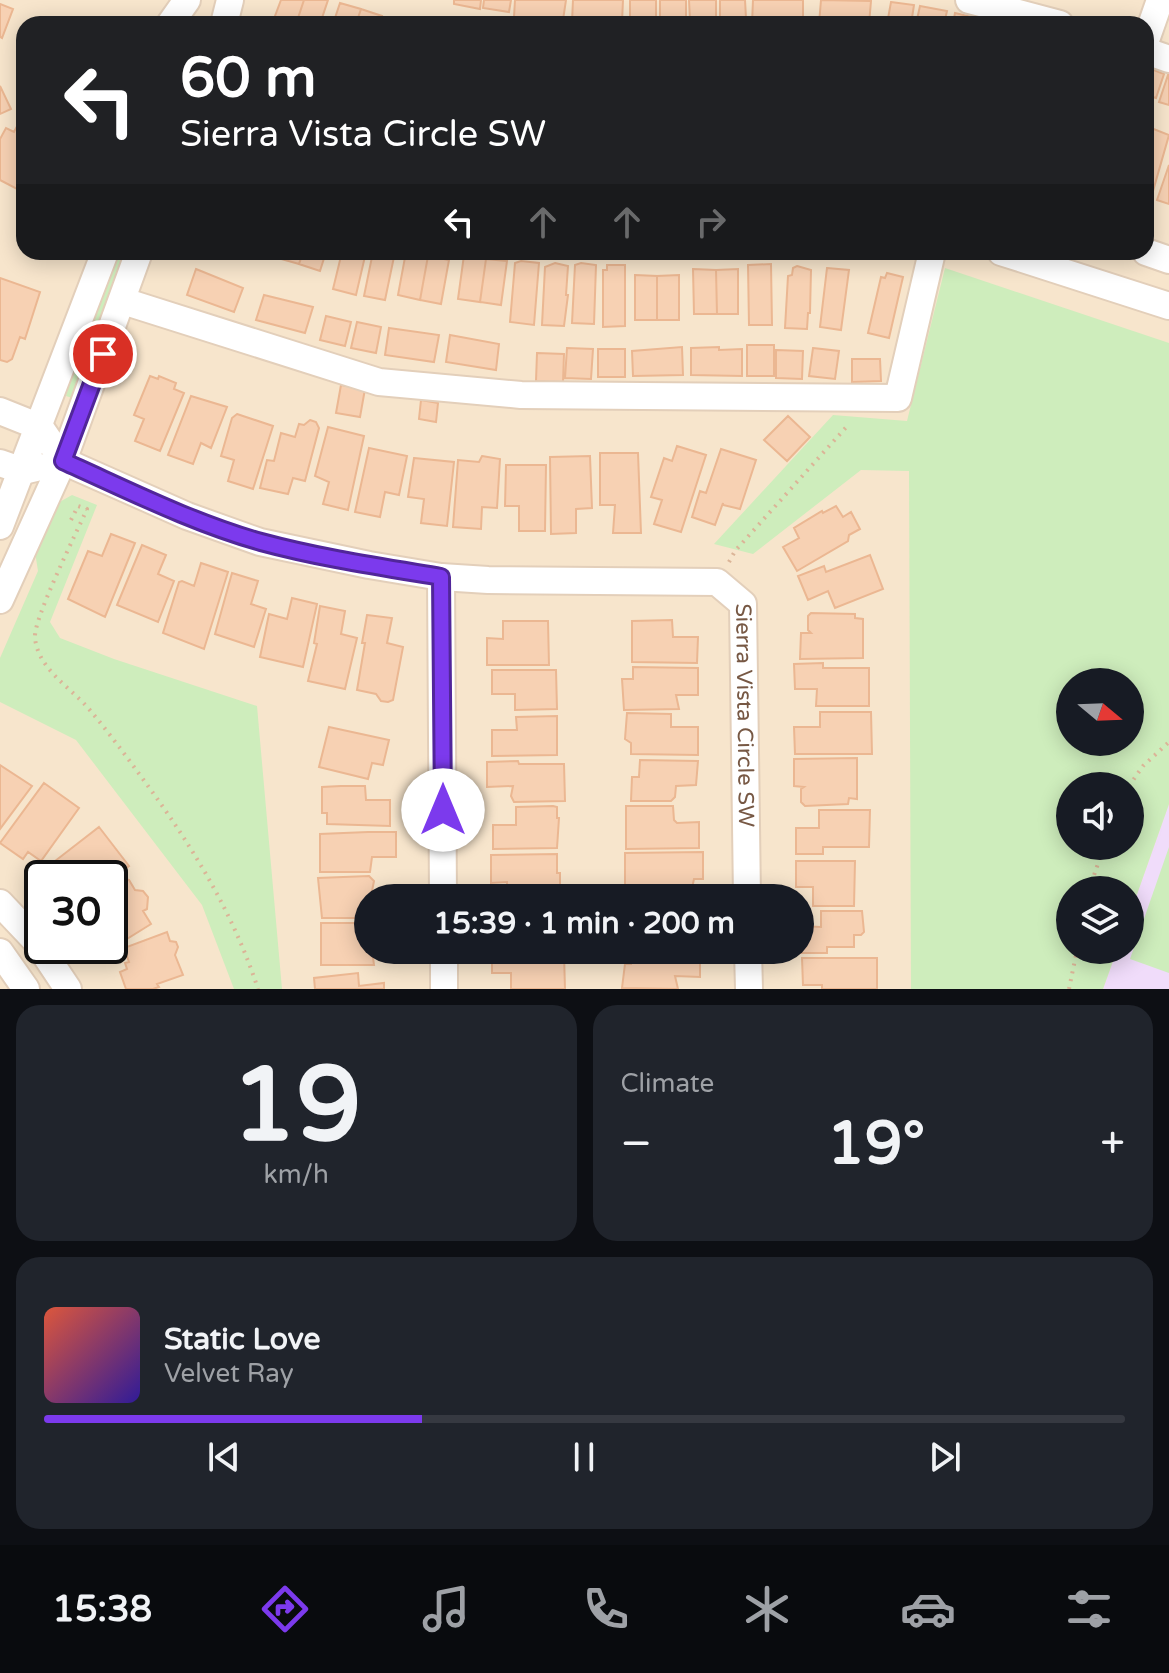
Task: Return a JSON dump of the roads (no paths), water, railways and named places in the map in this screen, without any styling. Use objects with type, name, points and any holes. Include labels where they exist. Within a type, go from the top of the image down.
[{"type":"street","points":[[969,0],[1030,16]]},
{"type":"street","points":[[0,526],[12,467],[40,427],[102,260]]},
{"type":"street","points":[[0,600],[63,461],[136,260]]},
{"type":"street","points":[[123,301],[379,382],[521,395],[898,398],[930,260]]},
{"type":"street","points":[[1026,260],[1169,306]]},
{"type":"street","points":[[0,411],[40,427],[63,461]]},
{"type":"street","points":[[12,467],[63,461]]},
{"type":"street","name":"Sierra Vista Circle SW","points":[[63,461],[187,516],[260,542],[369,565],[441,577],[488,580],[717,582],[743,604],[747,884]]},
{"type":"street","points":[[441,577],[443,884]]},
{"type":"street","points":[[0,903],[36,941],[68,989]]},
{"type":"street","points":[[0,952],[26,989]]},
{"type":"street","points":[[444,964],[444,989]]},
{"type":"street","points":[[748,964],[749,989]]}]
